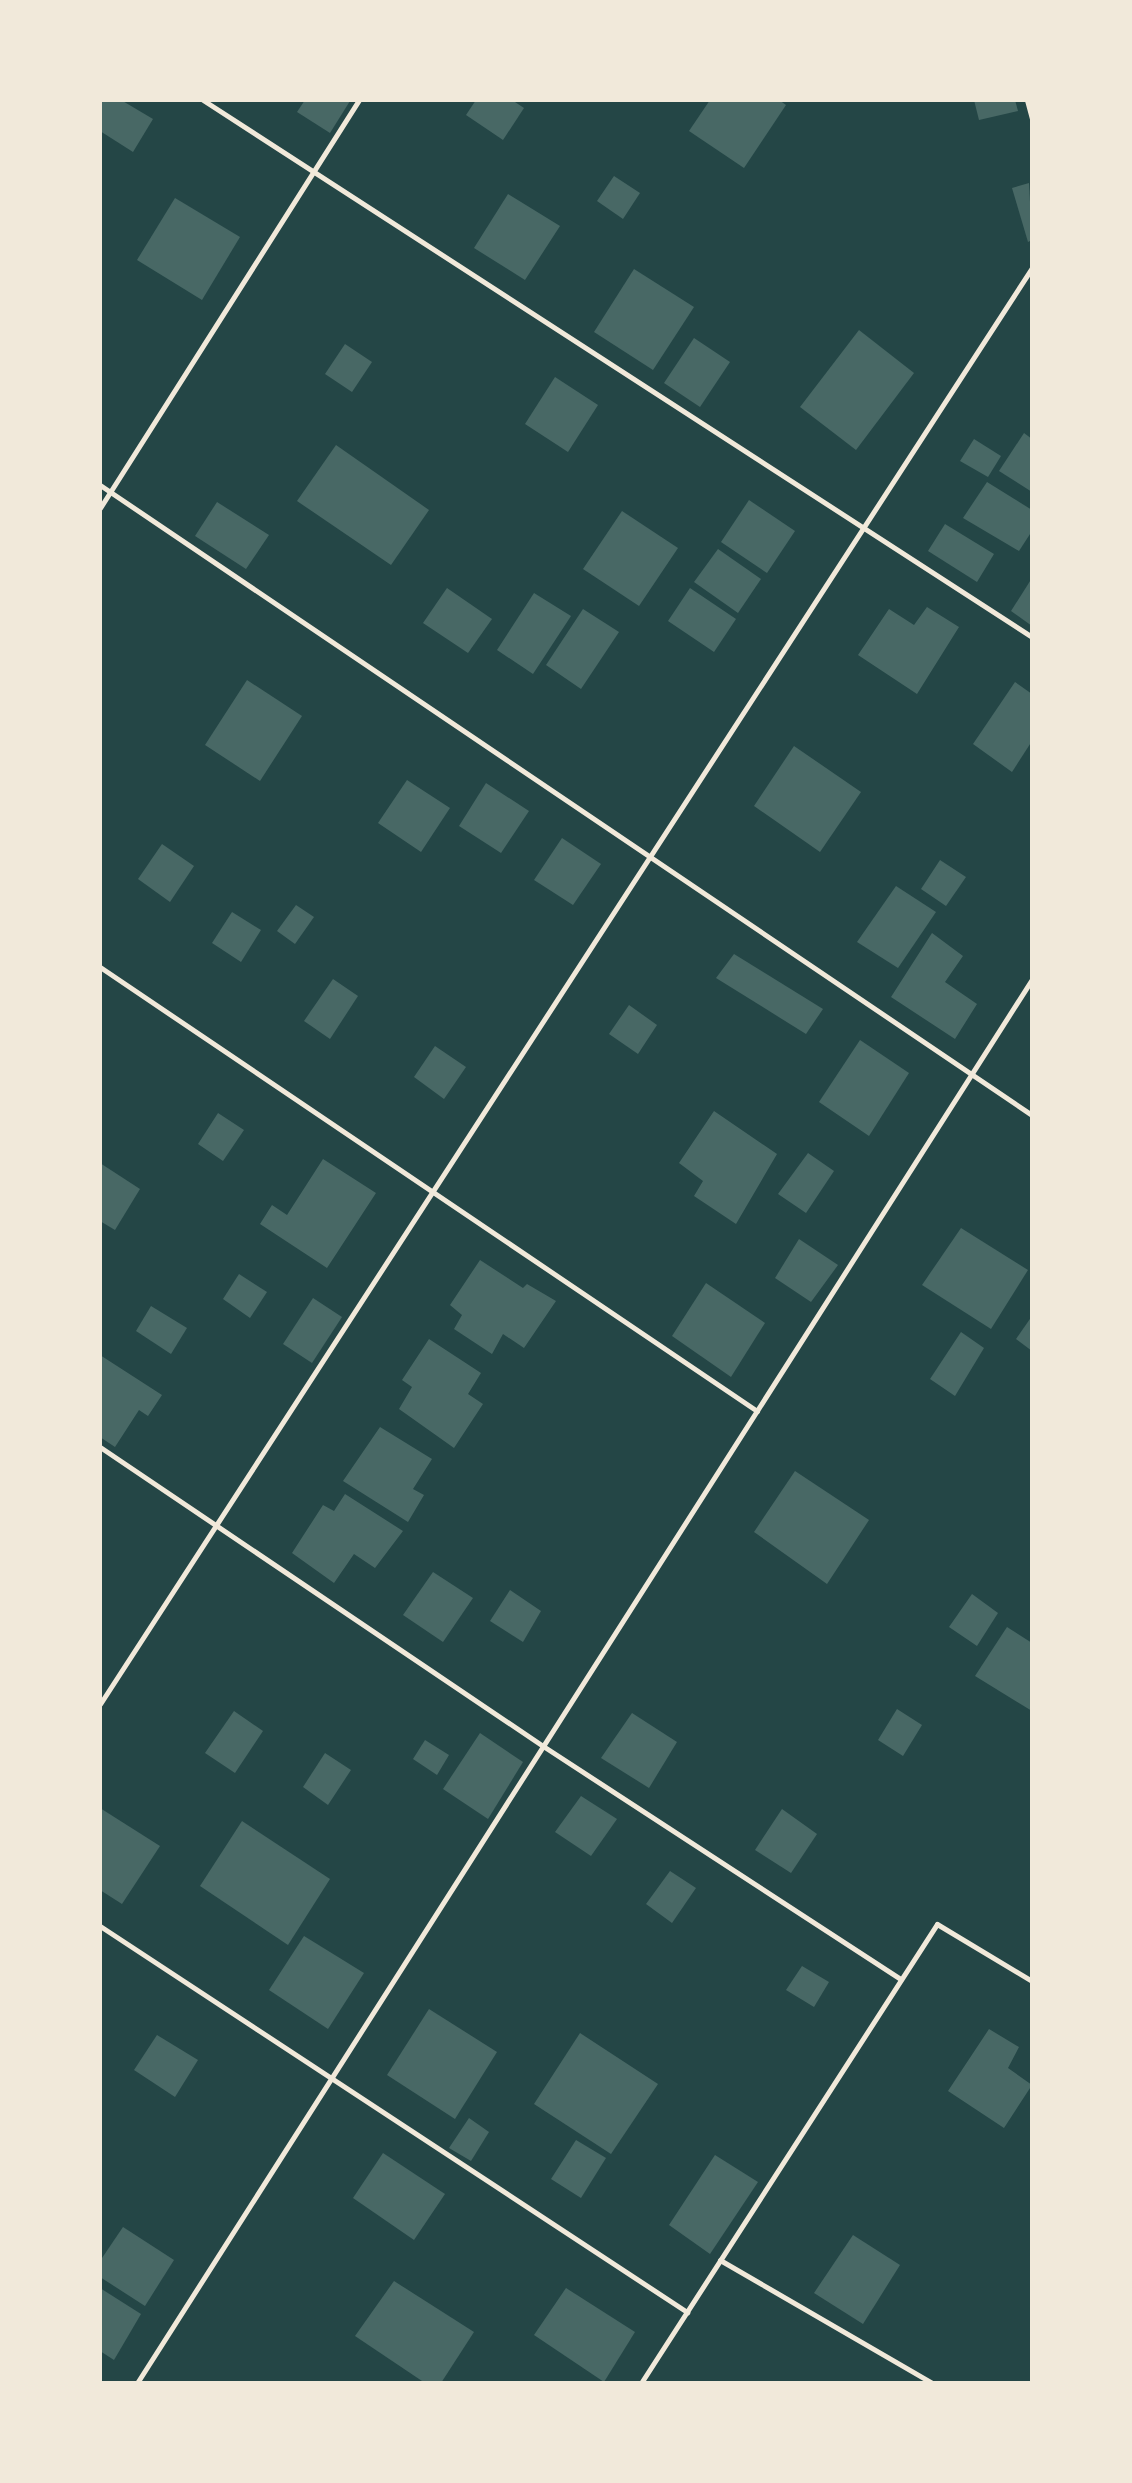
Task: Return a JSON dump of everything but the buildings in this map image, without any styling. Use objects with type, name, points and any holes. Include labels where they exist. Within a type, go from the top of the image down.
[{"type":"lane","points":[[204,100],[1032,637]]},
{"type":"lane","points":[[100,508],[359,100]]},
{"type":"lane","points":[[1027,100],[1032,119]]},
{"type":"lane","points":[[100,1704],[1032,268]]},
{"type":"lane","points":[[100,485],[1032,1115]]},
{"type":"lane","points":[[100,967],[434,1189],[757,1411]]},
{"type":"lane","points":[[137,2383],[1032,978]]},
{"type":"lane","points":[[100,1447],[543,1746],[901,1979]]},
{"type":"lane","points":[[640,2383],[937,1924],[1032,1981]]},
{"type":"lane","points":[[100,1926],[687,2312]]},
{"type":"lane","points":[[720,2260],[932,2383]]},
{"type":"shaded area","points":[[100,100],[1032,100],[1032,2383],[100,2383]]}]
